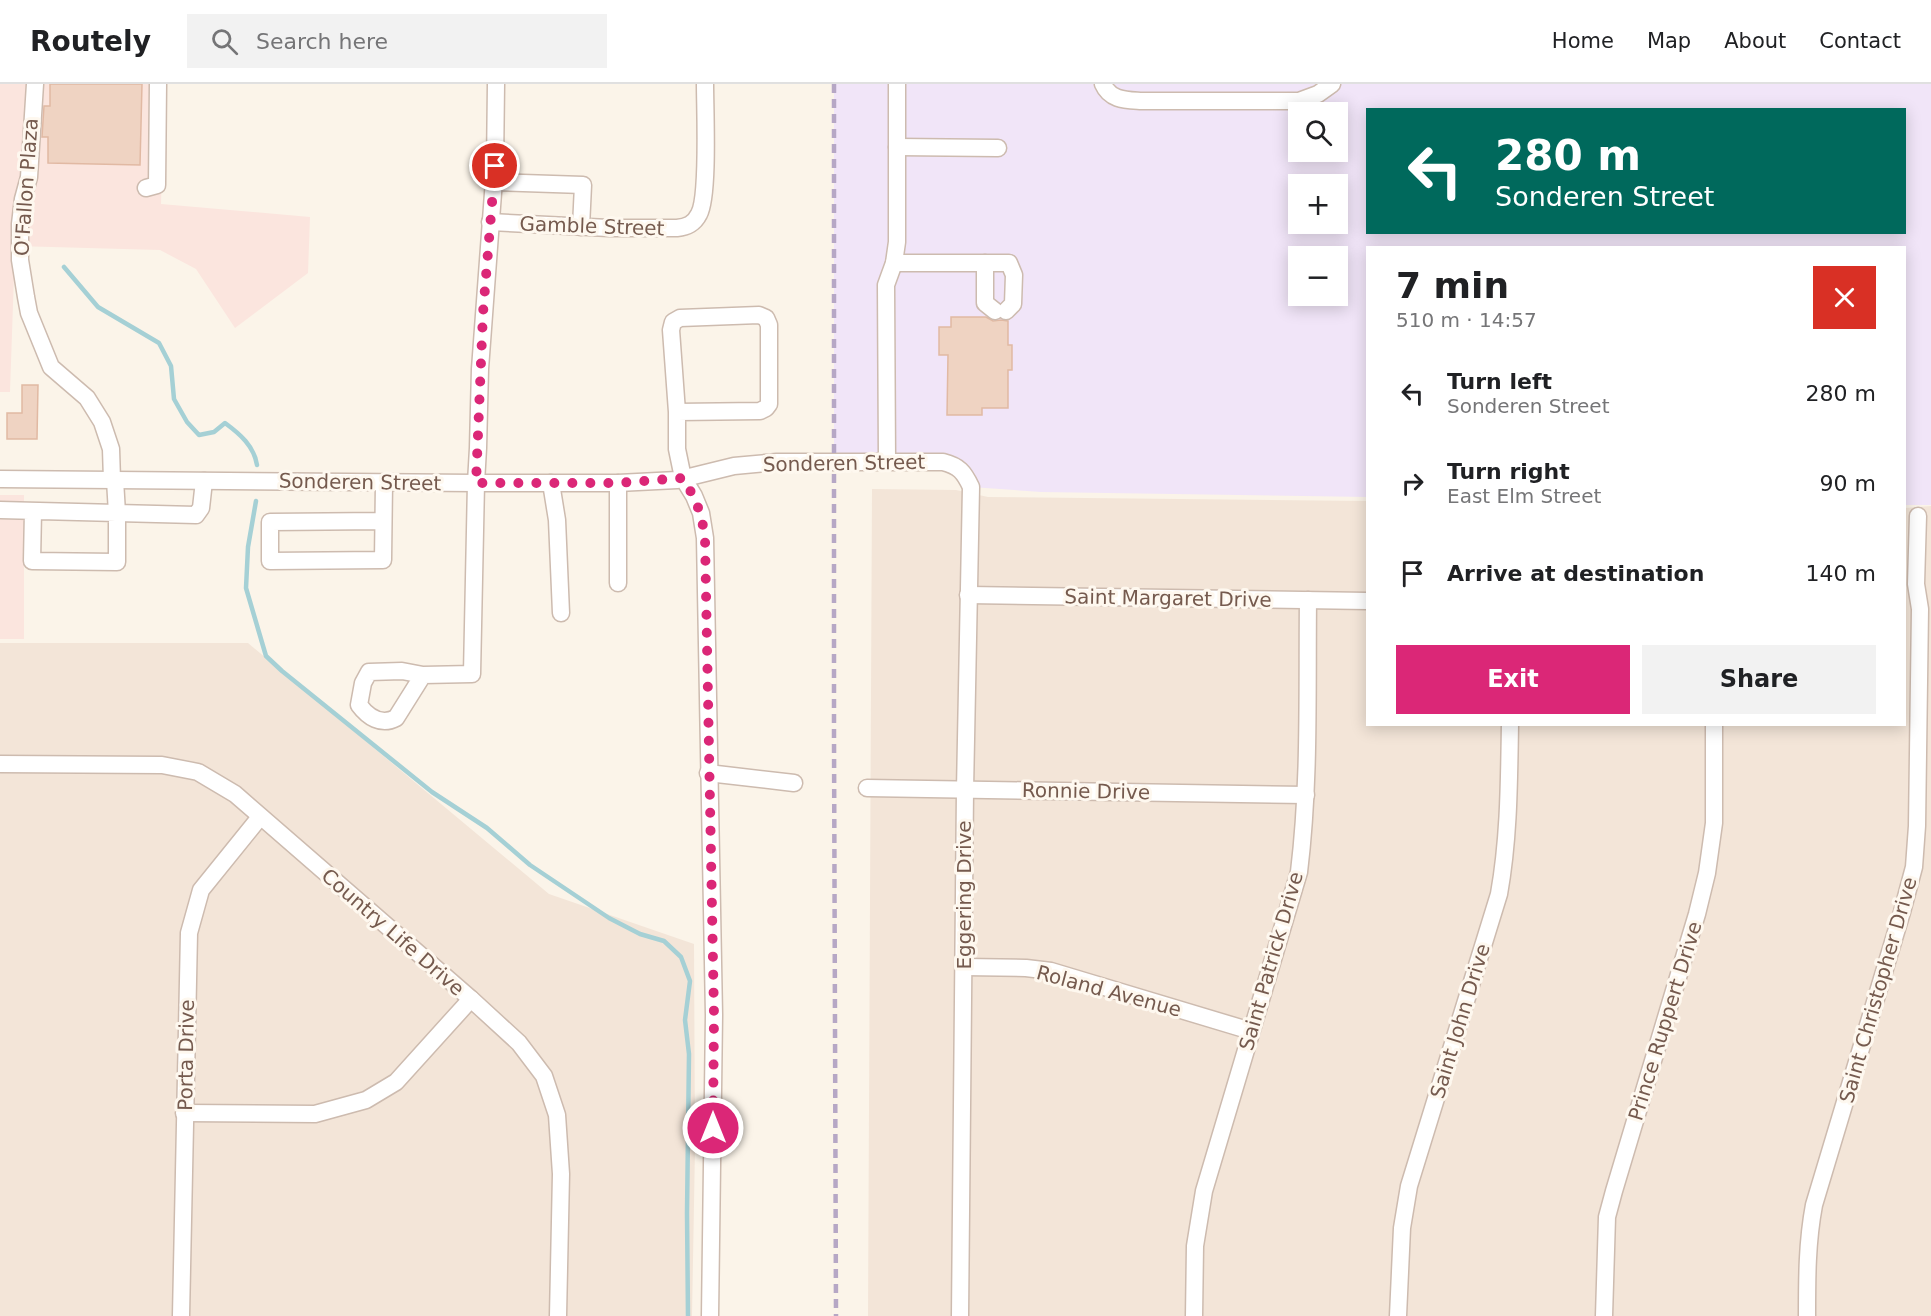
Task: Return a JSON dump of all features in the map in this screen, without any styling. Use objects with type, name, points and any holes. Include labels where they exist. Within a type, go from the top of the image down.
[{"type":"street","name":"O'Fallon Plaza","points":[[33,511],[32,561],[117,561],[117,513],[111,448],[102,422],[87,398],[51,367],[29,313],[26,297],[20,260],[20,224],[29,177],[35,84]]},
{"type":"street","points":[[146,188],[157,184],[158,84]]},
{"type":"street","points":[[423,675],[472,674],[481,358],[493,182],[496,84]]},
{"type":"street","name":"Gamble Street","points":[[490,222],[677,228],[693,223],[700,213],[704,194],[705,84]]},
{"type":"street","points":[[886,461],[886,285],[894,263],[897,242],[897,84]]},
{"type":"street","points":[[1103,84],[1116,99],[1140,101],[1299,101],[1318,94],[1332,84]]},
{"type":"street","points":[[897,147],[998,148]]},
{"type":"street","points":[[493,182],[583,184],[581,226]]},
{"type":"street","points":[[894,263],[985,263],[1009,263],[1014,275],[1014,304],[1001,311],[985,303],[985,263]]},
{"type":"street","points":[[677,412],[760,411],[766,408],[769,404],[770,325],[766,318],[759,315],[680,318],[674,322],[671,330],[677,412],[677,449],[683,478],[701,513],[705,538],[714,1015],[710,1316]]},
{"type":"street","name":"Sonderen Street","points":[[0,479],[618,483],[683,478],[734,466],[777,462],[886,461],[943,462],[955,465],[966,475]]},
{"type":"street","name":"Eggering Drive","points":[[960,1316],[965,790],[971,487],[966,475]]},
{"type":"street","points":[[0,510],[196,515],[201,508],[204,481]]},
{"type":"street","points":[[383,520],[270,522],[270,561],[382,560],[384,483]]},
{"type":"street","points":[[551,483],[558,527],[561,613]]},
{"type":"street","points":[[618,483],[618,583]]},
{"type":"street","name":"Saint Christopher Drive","points":[[1806,1316],[1807,1260],[1814,1205],[1914,867],[1917,826],[1918,516]]},
{"type":"street","name":"Saint Margaret Drive","points":[[968,595],[1366,601]]},
{"type":"street","name":"Saint Patrick Drive","points":[[1194,1316],[1196,1246],[1204,1191],[1299,872],[1304,834],[1308,600]]},
{"type":"street","name":"Saint John Drive","points":[[1398,1316],[1402,1228],[1409,1186],[1501,884],[1509,819],[1510,726]]},
{"type":"street","name":"Prince Ruppert Drive","points":[[1604,1316],[1607,1217],[1697,914],[1707,873],[1714,823],[1714,726]]},
{"type":"street","name":"Country Life Drive","points":[[0,764],[162,765],[198,772],[235,794],[519,1043],[544,1076],[557,1115],[561,1174],[558,1316]]},
{"type":"street","points":[[708,773],[794,783]]},
{"type":"street","name":"Ronnie Drive","points":[[867,788],[1305,795]]},
{"type":"street","name":"Porta Drive","points":[[181,1316],[189,933],[201,890],[261,817]]},
{"type":"street","name":"Roland Avenue","points":[[964,968],[1026,968],[1051,971],[1251,1031]]},
{"type":"street","points":[[184,1113],[315,1114],[366,1100],[396,1082],[471,999]]},
{"type":"shaded area","points":[[0,84],[164,84],[161,204],[310,217],[308,273],[235,328],[196,269],[160,250],[15,246],[10,392],[0,392]]},
{"type":"shaded area","points":[[834,84],[1931,84],[1931,505],[1906,505],[1906,246],[1366,246],[1366,497],[1041,492],[971,487],[955,465],[834,461]]},
{"type":"shaded area","points":[[872,489],[956,490],[988,497],[1366,501],[1366,726],[1906,726],[1906,508],[1931,506],[1931,1316],[868,1316]]},
{"type":"shaded area","points":[[0,495],[24,495],[24,639],[0,639]]},
{"type":"shaded area","points":[[0,643],[248,643],[549,894],[694,944],[695,1148],[692,1316],[0,1316]]},
{"type":"building","points":[[50,84],[142,84],[140,165],[48,163],[48,137],[42,137],[44,106],[50,106]]},
{"type":"building","points":[[951,317],[986,317],[993,321],[1008,321],[1008,345],[1012,345],[1012,370],[1008,370],[1008,408],[982,408],[982,415],[947,415],[948,355],[939,355],[939,327],[951,327]]},
{"type":"building","points":[[22,385],[38,385],[37,439],[7,439],[7,413],[22,413]]},
{"type":"waterway","points":[[64,267],[98,307],[159,343],[171,366],[174,399],[187,422],[199,435],[214,432],[225,423],[250,446],[257,465]]},
{"type":"waterway","points":[[256,501],[248,547],[246,588],[266,656],[432,792],[487,828],[530,865],[609,918],[640,934],[664,941],[681,957],[690,981],[685,1020],[689,1054],[688,1316]]},
{"type":"railway","points":[[834,84],[836,1316]]},
{"type":"route","points":[[495,166],[483,313],[476,483],[618,483],[683,478],[701,513],[705,538],[714,1015],[713,1128]]}]
